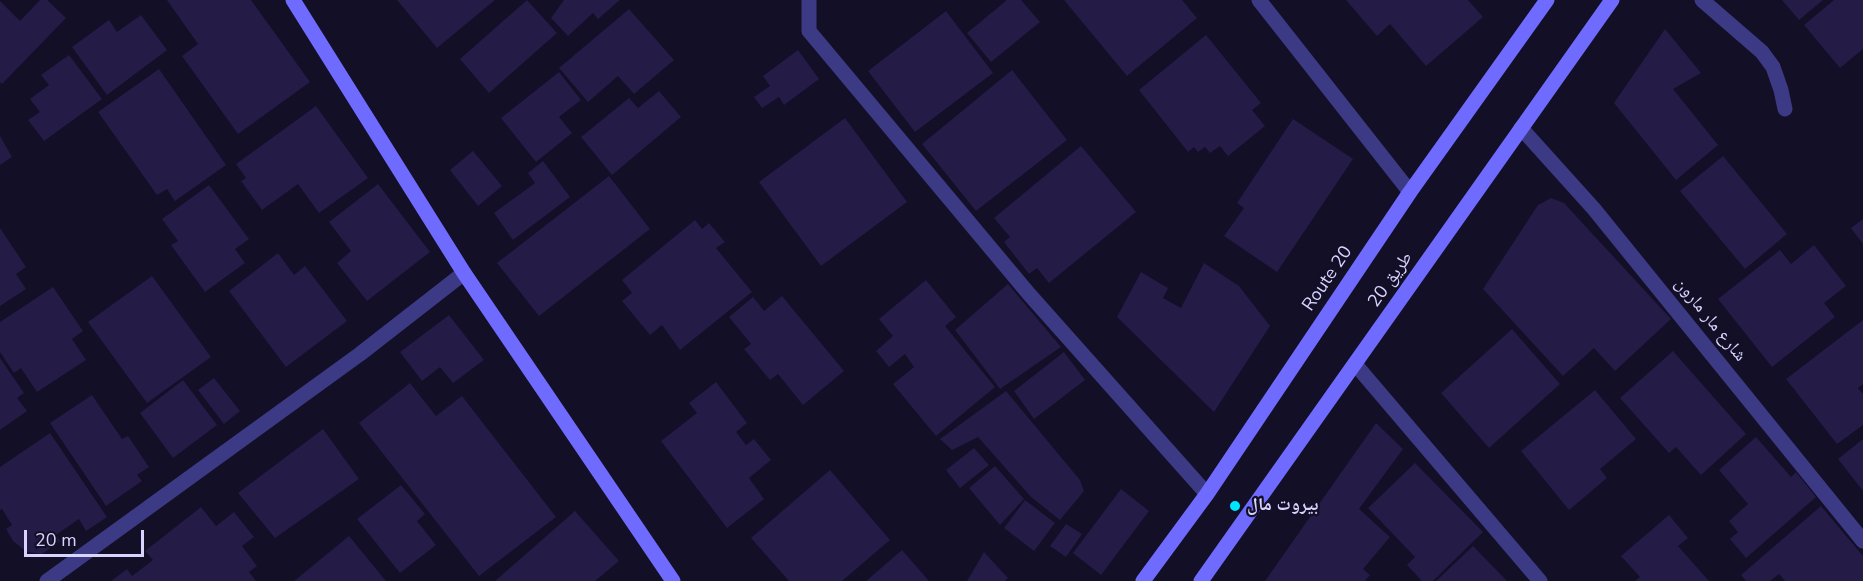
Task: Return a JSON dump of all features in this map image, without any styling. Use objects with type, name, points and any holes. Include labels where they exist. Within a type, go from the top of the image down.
[{"type":"main road","points":[[293,0],[464,273],[673,581]]},
{"type":"main road","name":"Route 20","points":[[1143,581],[1207,494],[1410,192],[1547,0]]},
{"type":"main road","name":"طريق 20","points":[[1201,581],[1612,0]]},
{"type":"street","points":[[809,0],[809,31],[1029,294],[1207,494]]},
{"type":"street","points":[[1259,0],[1410,192]]},
{"type":"street","points":[[1701,0],[1762,52],[1773,67],[1785,109]]},
{"type":"street","name":"شارع مار مارون","points":[[1521,128],[1557,165],[1621,241],[1863,541]]},
{"type":"street","points":[[47,581],[360,354],[464,273]]},
{"type":"street","points":[[1355,364],[1540,581]]},
{"type":"building","points":[[40,0],[47,0],[66,18],[2,84],[0,82],[0,1],[20,21]]},
{"type":"building","points":[[167,0],[251,0],[310,82],[238,134],[182,56],[198,44]]},
{"type":"building","points":[[397,0],[495,0],[437,48]]},
{"type":"building","points":[[527,0],[557,33],[489,93],[460,59]]},
{"type":"building","points":[[564,0],[620,0],[598,19],[593,13],[568,36],[551,18]]},
{"type":"building","points":[[1007,0],[1021,0],[1040,22],[991,62],[967,33]]},
{"type":"building","points":[[1064,0],[1182,0],[1197,18],[1127,76]]},
{"type":"building","points":[[1346,0],[1468,0],[1483,17],[1426,66],[1390,24],[1377,36]]},
{"type":"building","points":[[1782,0],[1823,0],[1799,20]]},
{"type":"building","points":[[1834,0],[1863,0],[1863,49],[1840,68],[1804,25]]},
{"type":"building","points":[[629,9],[674,60],[634,94],[618,76],[588,102],[559,68]]},
{"type":"building","points":[[946,11],[993,73],[915,132],[868,71]]},
{"type":"building","points":[[141,15],[167,50],[107,95],[72,47],[109,20],[117,32]]},
{"type":"building","points":[[1665,29],[1701,73],[1673,89],[1718,145],[1676,180],[1614,103]]},
{"type":"building","points":[[1206,35],[1261,103],[1252,110],[1265,126],[1228,156],[1220,146],[1210,153],[1205,147],[1198,152],[1194,147],[1188,152],[1139,90]]},
{"type":"building","points":[[798,50],[819,79],[784,105],[779,97],[762,108],[754,97],[770,86],[763,76]]},
{"type":"building","points":[[69,55],[102,99],[44,141],[28,120],[40,112],[30,99],[49,85],[41,75]]},
{"type":"building","points":[[159,69],[226,165],[175,201],[167,189],[157,195],[98,112]]},
{"type":"building","points":[[1012,70],[1067,140],[976,211],[922,144]]},
{"type":"building","points":[[559,72],[581,100],[559,117],[572,133],[536,162],[501,118]]},
{"type":"building","points":[[659,91],[681,117],[612,175],[581,137],[629,98],[638,108]]},
{"type":"building","points":[[316,106],[368,178],[319,213],[298,184],[262,210],[241,181],[246,178],[236,164]]},
{"type":"building","points":[[845,118],[907,202],[821,266],[759,182]]},
{"type":"building","points":[[1293,119],[1353,159],[1277,272],[1224,236],[1244,208],[1237,203]]},
{"type":"building","points":[[0,136],[12,157],[0,165]]},
{"type":"building","points":[[1081,146],[1136,212],[1049,283],[1037,268],[1029,274],[1004,242],[1010,237],[994,218]]},
{"type":"building","points":[[473,151],[502,186],[478,206],[450,170]]},
{"type":"building","points":[[1723,156],[1787,234],[1745,269],[1680,191]]},
{"type":"building","points":[[543,161],[570,197],[513,240],[494,213],[535,183],[528,173]]},
{"type":"building","points":[[609,176],[650,229],[539,316],[497,263]]},
{"type":"building","points":[[378,184],[430,252],[367,301],[337,263],[351,251],[329,222]]},
{"type":"building","points":[[209,185],[249,239],[235,249],[245,263],[205,292],[171,245],[178,241],[162,219]]},
{"type":"building","points":[[1551,198],[1564,203],[1671,319],[1615,371],[1594,348],[1563,376],[1483,289],[1538,205]]},
{"type":"building","points":[[1863,219],[1863,244],[1851,228]]},
{"type":"building","points":[[695,220],[702,229],[709,223],[725,242],[716,248],[752,292],[680,350],[662,325],[650,335],[622,301],[632,293],[622,280]]},
{"type":"building","points":[[0,228],[26,267],[16,274],[26,289],[0,306]]},
{"type":"building","points":[[1814,245],[1846,286],[1824,303],[1835,317],[1772,367],[1718,299],[1780,250],[1791,264]]},
{"type":"building","points":[[278,253],[294,275],[305,266],[347,321],[286,367],[229,291]]},
{"type":"building","points":[[1204,263],[1239,286],[1270,326],[1214,412],[1117,317],[1141,272],[1168,288],[1163,298],[1181,308]]},
{"type":"building","points":[[152,276],[211,357],[147,403],[88,322]]},
{"type":"building","points":[[926,280],[956,317],[945,326],[995,387],[936,436],[893,384],[914,367],[905,354],[889,367],[876,351],[893,336],[879,319]]},
{"type":"building","points":[[1008,284],[1061,347],[1000,389],[955,330]]},
{"type":"building","points":[[53,287],[83,331],[72,339],[86,360],[37,392],[21,368],[14,373],[0,352],[0,322]]},
{"type":"building","points":[[782,296],[844,371],[803,405],[778,374],[770,380],[744,349],[751,344],[729,317],[753,297],[764,311]]},
{"type":"building","points":[[449,315],[484,360],[453,383],[440,367],[422,381],[400,352]]},
{"type":"building","points":[[1863,320],[1863,384],[1858,388],[1863,394],[1863,425],[1837,444],[1786,379]]},
{"type":"building","points":[[1512,329],[1560,384],[1489,448],[1441,393]]},
{"type":"building","points":[[1673,351],[1746,434],[1701,475],[1676,447],[1669,453],[1620,398]]},
{"type":"building","points":[[1064,352],[1085,380],[1034,419],[1014,391]]},
{"type":"building","points":[[0,358],[24,393],[17,398],[27,411],[0,430]]},
{"type":"building","points":[[214,378],[240,411],[224,424],[198,390]]},
{"type":"building","points":[[183,380],[217,425],[173,458],[140,413]]},
{"type":"building","points":[[716,382],[747,423],[736,432],[746,445],[754,439],[771,460],[749,478],[764,499],[727,528],[661,441],[697,413],[689,403]]},
{"type":"building","points":[[410,383],[436,416],[462,396],[556,517],[479,576],[359,423]]},
{"type":"building","points":[[1595,390],[1636,439],[1600,469],[1607,478],[1569,510],[1521,451]]},
{"type":"building","points":[[1006,391],[1080,480],[1084,491],[1060,520],[1031,497],[978,437],[952,450],[940,439]]},
{"type":"building","points":[[92,395],[122,439],[128,436],[149,467],[137,475],[142,481],[106,506],[50,423]]},
{"type":"building","points":[[1376,423],[1403,449],[1359,509],[1390,537],[1363,569],[1370,575],[1365,581],[1265,581]]},
{"type":"building","points":[[323,429],[359,479],[275,538],[238,493]]},
{"type":"building","points":[[50,433],[107,517],[86,531],[79,519],[56,535],[60,541],[42,554],[27,552],[13,541],[6,529],[12,525],[2,509],[0,510],[0,467]]},
{"type":"building","points":[[1756,437],[1791,477],[1796,472],[1816,497],[1746,558],[1730,539],[1738,532],[1729,521],[1748,504],[1719,470]]},
{"type":"building","points":[[1863,439],[1863,491],[1838,459]]},
{"type":"building","points":[[974,448],[989,465],[960,488],[946,470]]},
{"type":"building","points":[[1415,463],[1483,532],[1433,581],[1422,581],[1407,565],[1415,557],[1368,508]]},
{"type":"building","points":[[995,466],[1024,499],[1000,525],[969,488]]},
{"type":"building","points":[[830,470],[890,540],[842,581],[789,581],[751,538]]},
{"type":"building","points":[[401,485],[425,514],[417,521],[436,545],[400,573],[357,519]]},
{"type":"building","points":[[1121,489],[1149,511],[1101,575],[1073,553]]},
{"type":"building","points":[[1025,500],[1055,523],[1034,551],[1004,528]]},
{"type":"building","points":[[1821,506],[1863,556],[1863,581],[1785,581],[1779,574],[1770,581],[1746,581],[1741,575]]},
{"type":"building","points":[[201,507],[216,526],[234,512],[254,537],[242,546],[257,566],[249,572],[256,581],[111,581],[127,569],[132,576],[153,560],[145,551]]},
{"type":"building","points":[[575,511],[619,561],[595,581],[495,581]]},
{"type":"building","points":[[1669,515],[1688,538],[1678,546],[1709,581],[1635,581],[1640,577],[1621,556]]},
{"type":"building","points":[[1066,524],[1082,534],[1066,557],[1050,546]]},
{"type":"building","points":[[349,536],[386,581],[294,581]]},
{"type":"building","points":[[1473,546],[1507,581],[1436,581]]},
{"type":"building","points":[[902,550],[929,581],[866,581]]},
{"type":"building","points":[[984,552],[1008,578],[1005,581],[967,581]]},
{"type":"place","name":"بیروت مال","points":[[1235,506]]}]
